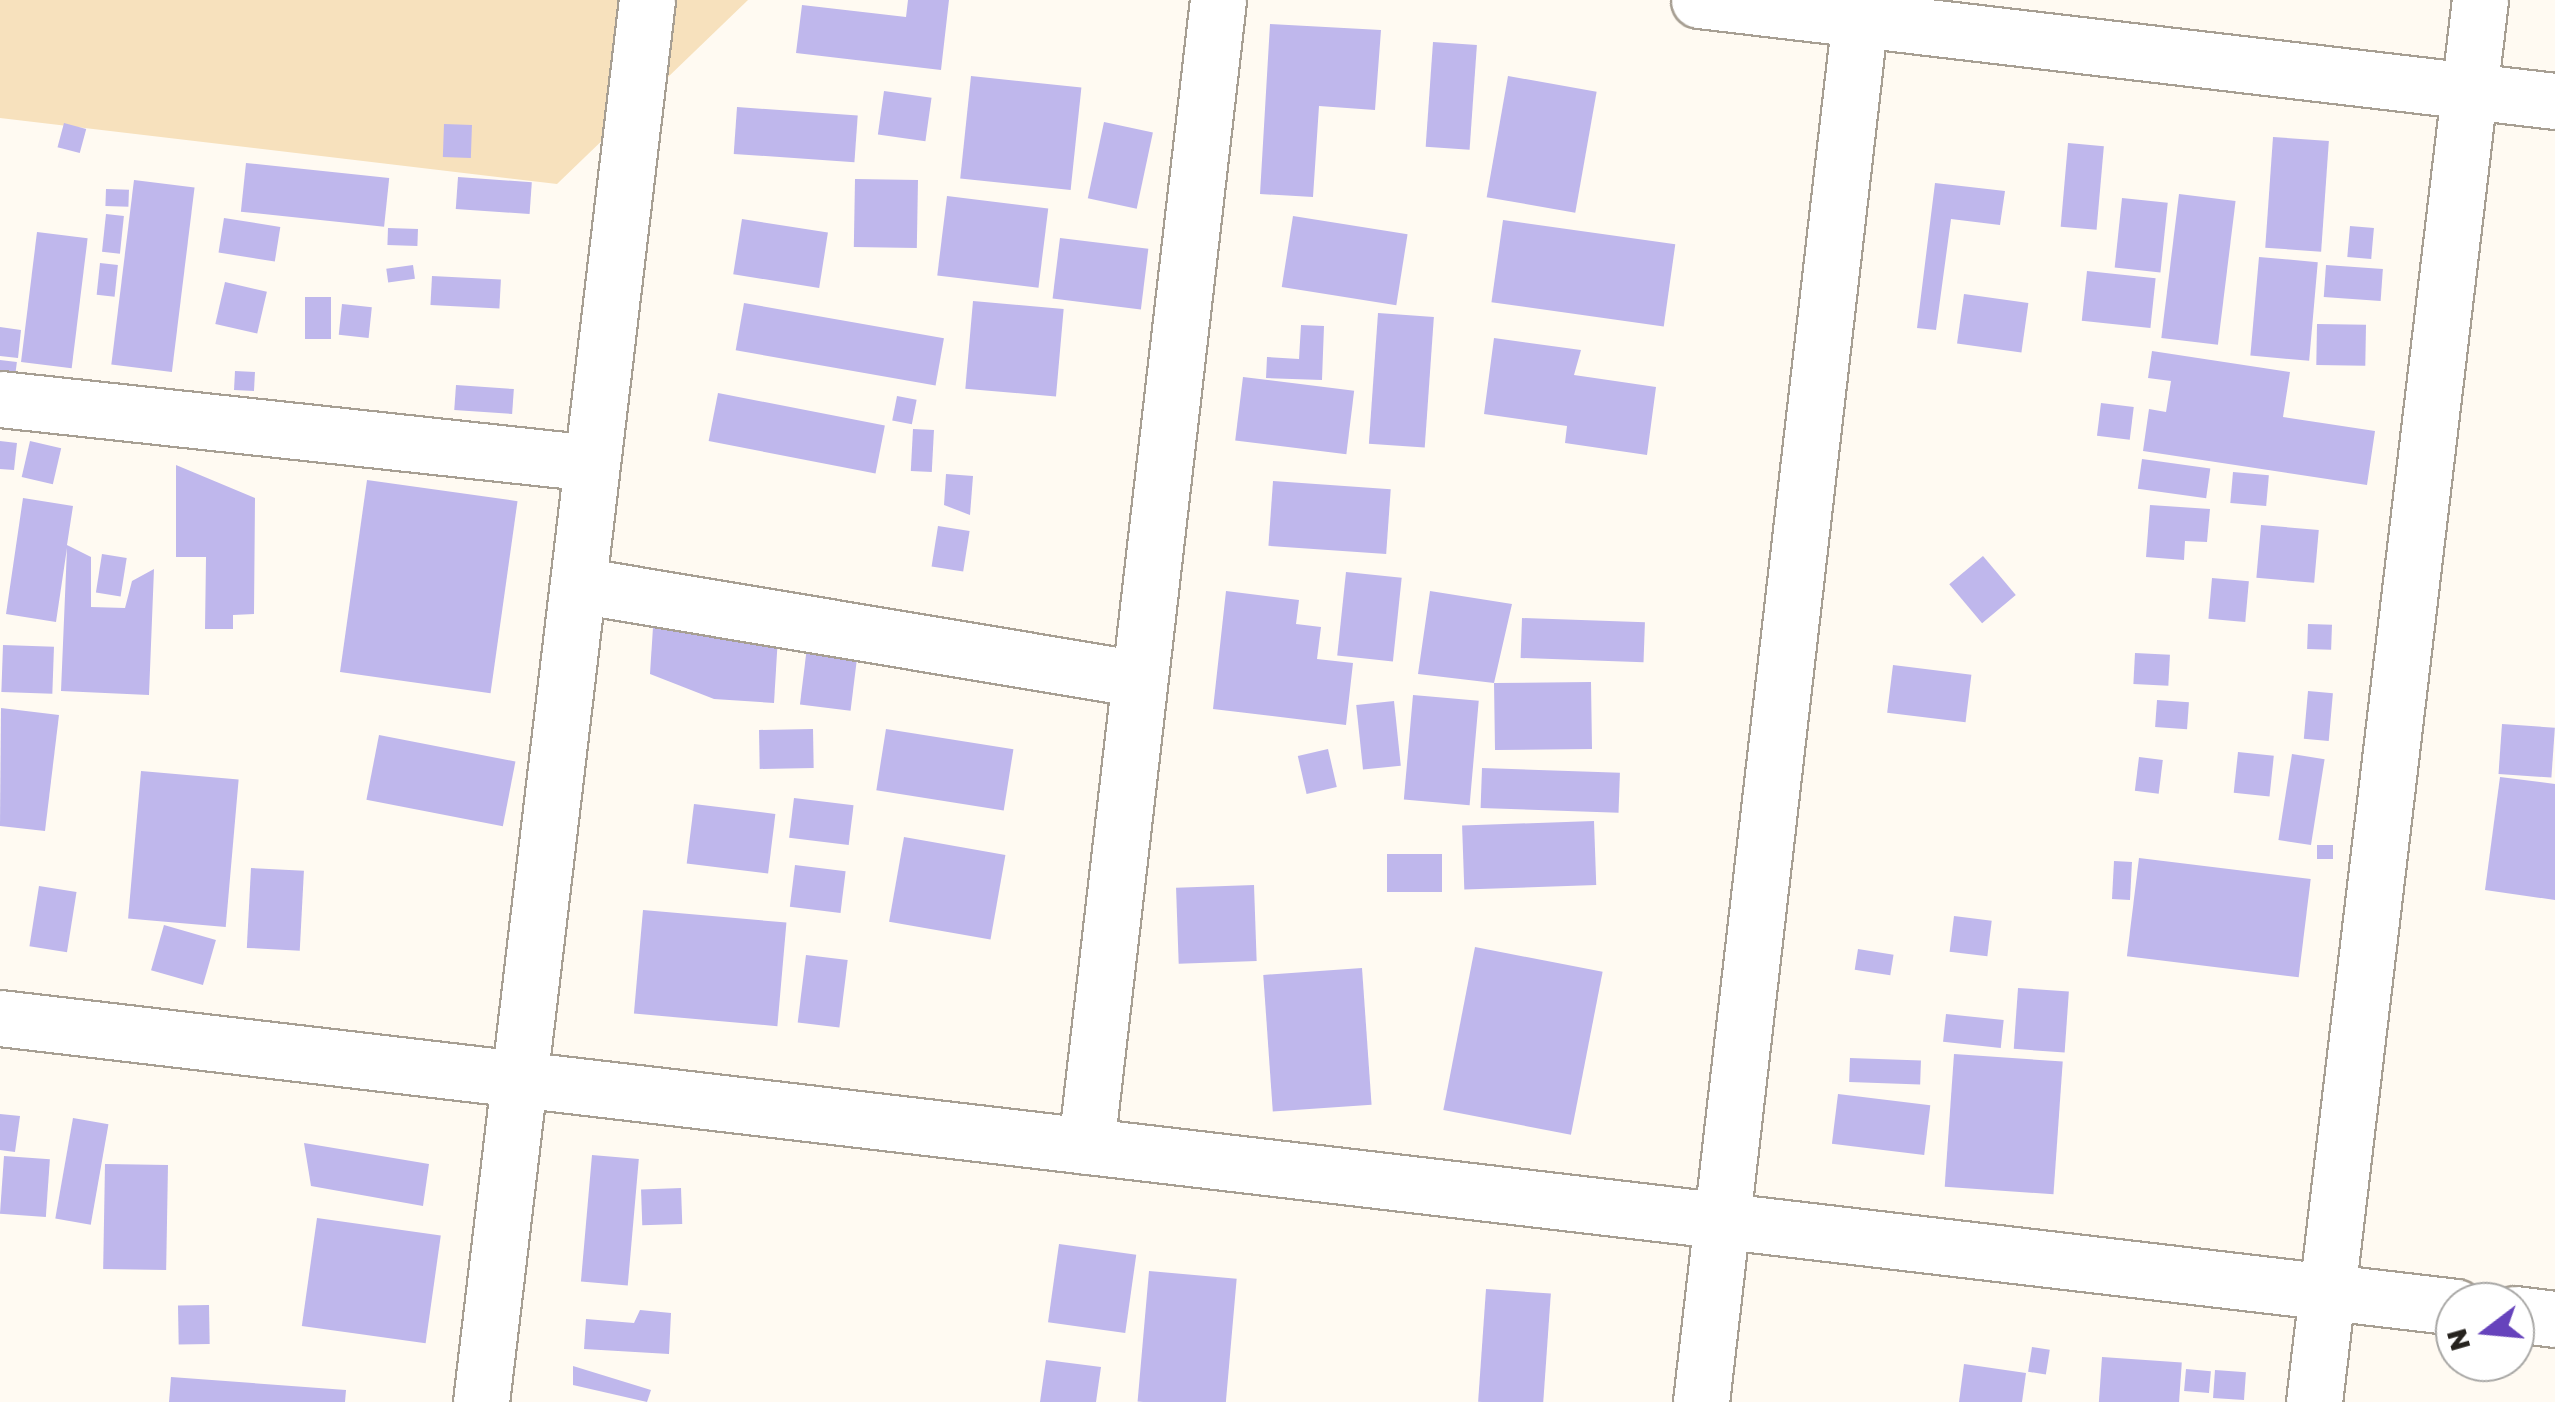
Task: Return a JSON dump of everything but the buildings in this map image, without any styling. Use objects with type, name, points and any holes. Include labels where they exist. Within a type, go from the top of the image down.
[{"type":"street","points":[[481,1402],[647,0]]},
{"type":"street","points":[[1086,1146],[1218,0]]},
{"type":"street","points":[[1699,0],[1861,10],[2555,101]]},
{"type":"street","points":[[2314,1402],[2480,0]]},
{"type":"street","points":[[1700,1402],[1861,10]]},
{"type":"street","points":[[0,399],[592,464]]},
{"type":"street","points":[[578,585],[1140,679]]},
{"type":"street","points":[[0,1018],[2435,1305]]},
{"type":"shaded area","points":[[0,0],[748,0],[557,184],[0,118]]}]
